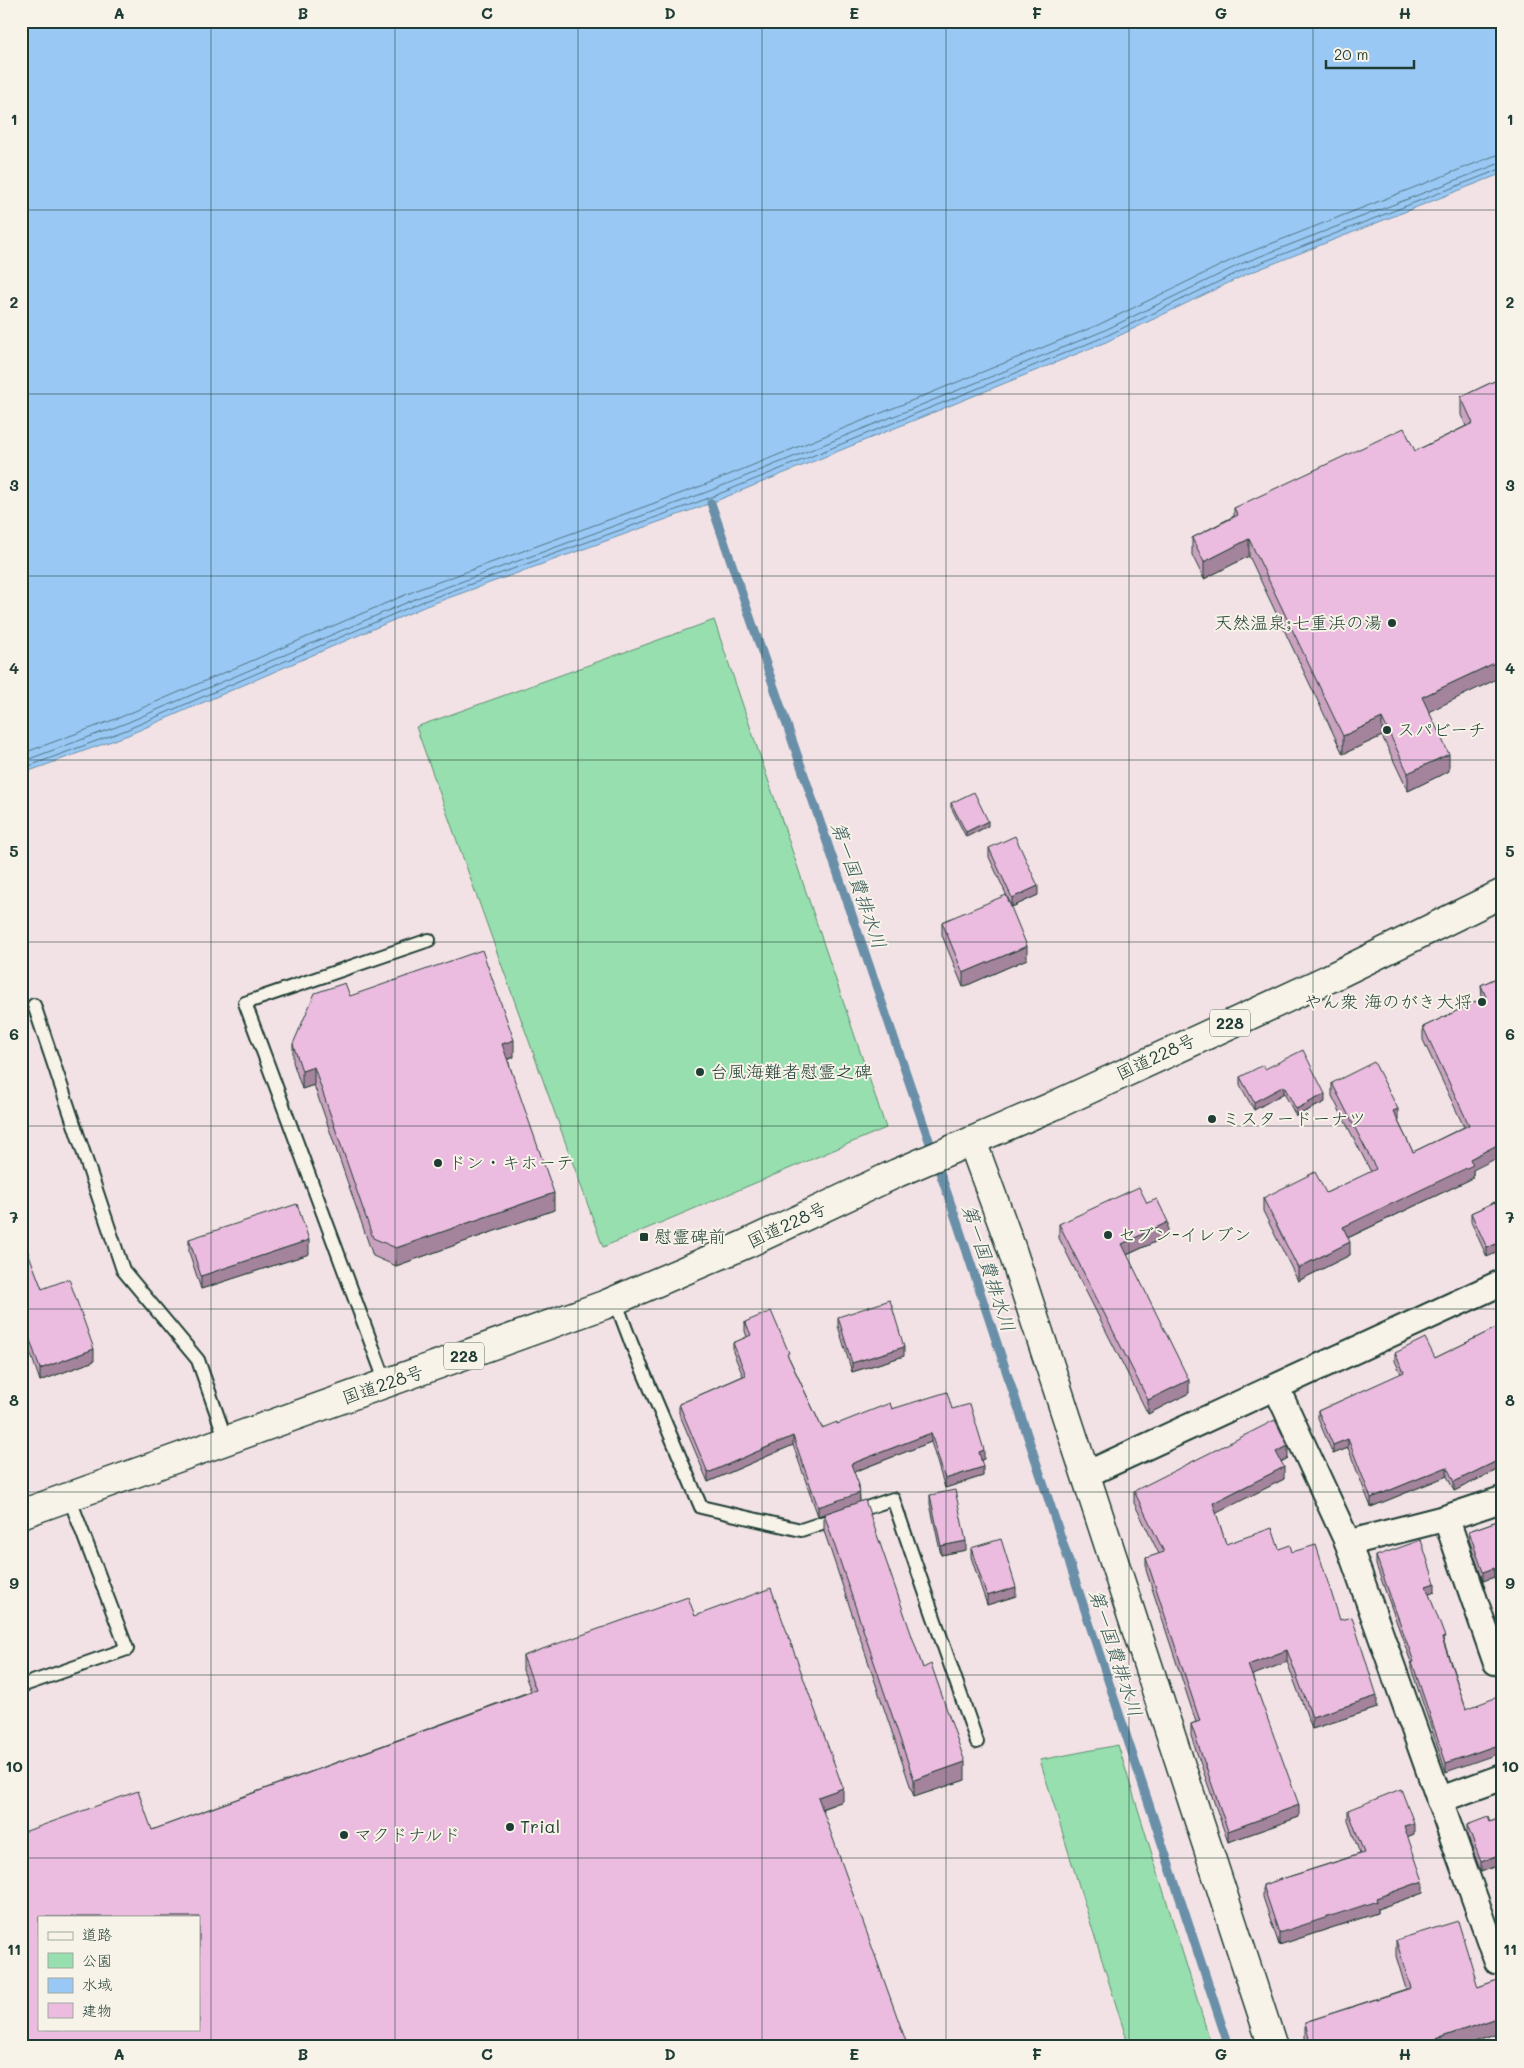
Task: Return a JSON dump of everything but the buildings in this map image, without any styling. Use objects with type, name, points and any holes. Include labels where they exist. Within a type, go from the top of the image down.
[{"type":"main road","name":"国道228号","points":[[21,1514],[516,1338],[615,1300],[746,1244],[898,1173],[1328,979],[1503,893]]},
{"type":"main road","points":[[963,1145],[1011,1247],[1087,1474],[1272,2047]]},
{"type":"street","points":[[1087,1474],[1503,1282]]},
{"type":"street","points":[[1276,1387],[1348,1543],[1497,1961],[1503,1959]]},
{"type":"street","points":[[1348,1543],[1446,1518],[1503,1499]]},
{"type":"street","points":[[1446,1518],[1496,1662],[1503,1659]]},
{"type":"street","points":[[1439,1800],[1503,1776]]},
{"type":"lane","points":[[386,1383],[245,1003],[429,940]]},
{"type":"lane","points":[[34,1006],[122,1270],[198,1360],[226,1440]]},
{"type":"lane","points":[[615,1300],[632,1345],[701,1507],[800,1530],[893,1499],[978,1742]]},
{"type":"lane","points":[[21,1686],[127,1649],[69,1497]]},
{"type":"green space","points":[[714,620],[886,1128],[603,1247],[416,727]]},
{"type":"green space","points":[[1118,1745],[1212,2047],[1129,2047],[1040,1760]]},
{"type":"water","points":[[21,21],[1503,21],[1503,173],[1247,274],[1106,342],[711,503],[426,606],[128,735],[21,774]]},
{"type":"waterway","name":"第一国費排水川","points":[[711,503],[958,1225],[1229,2047]]},
{"type":"place","name":"天然温泉;七重浜の湯","points":[[1392,623]]},
{"type":"place","name":"スパビーチ","points":[[1387,730]]},
{"type":"place","name":"やん衆 海のがき大将","points":[[1482,1002]]},
{"type":"place","name":"台風海難者慰霊之碑","points":[[700,1072]]},
{"type":"place","name":"ミスタードーナツ","points":[[1212,1119]]},
{"type":"place","name":"ドン・キホーテ","points":[[438,1163]]},
{"type":"place","name":"セブン-イレブン","points":[[1108,1235]]},
{"type":"place","name":"慰霊碑前","points":[[644,1237]]},
{"type":"place","name":"Trial","points":[[510,1827]]},
{"type":"place","name":"マクドナルド","points":[[344,1835]]}]
